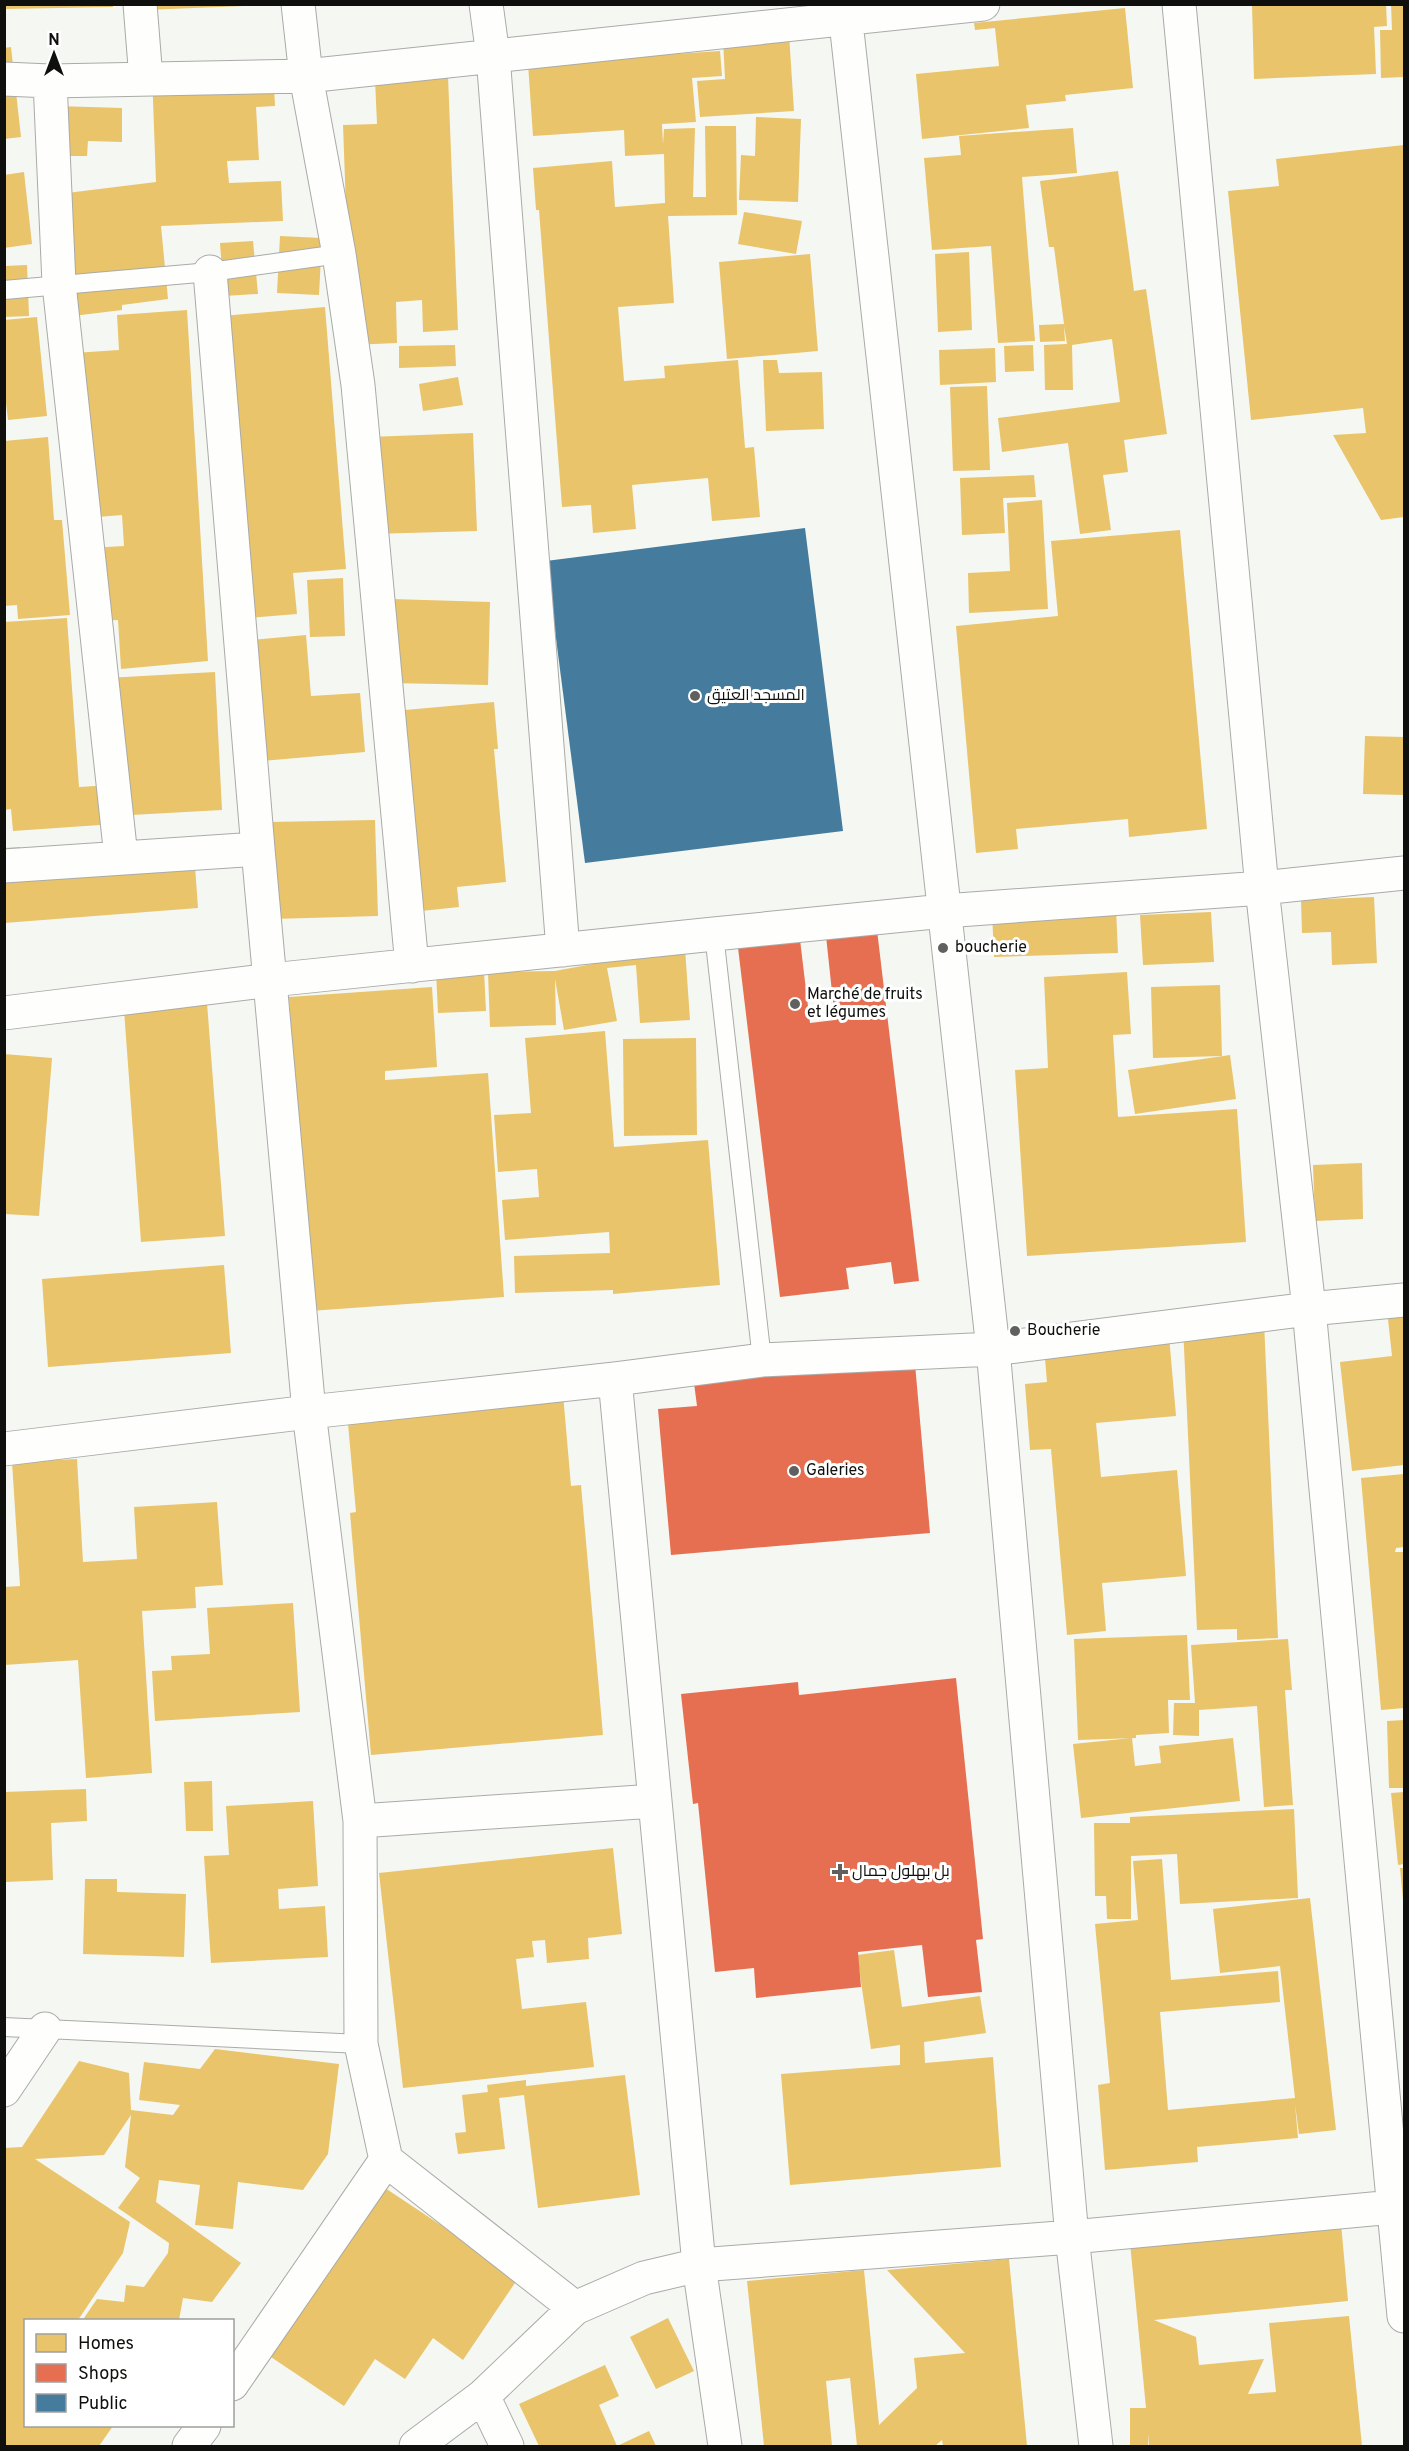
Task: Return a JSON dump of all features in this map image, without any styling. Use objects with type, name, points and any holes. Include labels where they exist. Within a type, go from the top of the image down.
[{"type":"street","points":[[140,4],[146,78]]},
{"type":"street","points":[[298,4],[306,76],[339,254],[358,385],[412,966]]},
{"type":"street","points":[[486,4],[493,56],[563,950]]},
{"type":"street","points":[[4,79],[50,81],[306,76],[493,56],[845,13],[983,4]]},
{"type":"street","points":[[1179,4],[1262,888],[1309,1309],[1399,2207],[1404,2316]]},
{"type":"street","points":[[845,13],[993,1349],[1072,2237],[1096,2446]]},
{"type":"street","points":[[50,81],[58,285],[121,857]]},
{"type":"street","points":[[210,272],[258,849],[309,1412],[360,1821],[361,2044],[386,2160],[575,2308]]},
{"type":"street","points":[[4,866],[258,849]]},
{"type":"street","points":[[4,1013],[271,980],[944,911],[1262,888],[1404,873]]},
{"type":"street","points":[[4,1449],[762,1360],[993,1349],[1309,1309],[1404,1300]]},
{"type":"street","points":[[615,1379],[699,2265],[725,2446]]},
{"type":"street","points":[[360,1821],[654,1801]]},
{"type":"street","points":[[4,2090],[45,2029]]},
{"type":"street","points":[[234,2381],[386,2160]]},
{"type":"street","points":[[416,2446],[483,2396],[575,2308],[645,2278],[699,2265],[1072,2237],[1399,2207]]},
{"type":"street","points":[[483,2396],[507,2446]]},
{"type":"street","points":[[189,2446],[203,2427]]},
{"type":"lane","points":[[4,290],[210,272],[339,254]]},
{"type":"lane","points":[[714,934],[762,1360]]},
{"type":"lane","points":[[4,2027],[361,2044]]},
{"type":"building: Homes","points":[[4,4],[113,4],[113,7],[4,9]]},
{"type":"building: Homes","points":[[144,4],[244,4],[244,6],[144,10]]},
{"type":"building: Homes","points":[[1252,4],[1386,4],[1387,26],[1374,27],[1376,74],[1254,79]]},
{"type":"building: Homes","points":[[1391,4],[1404,4],[1404,77],[1381,78],[1380,30],[1392,30]]},
{"type":"building: Homes","points":[[1125,8],[1133,88],[1065,95],[1066,101],[1026,105],[1029,128],[922,139],[916,74],[999,66],[995,28],[975,30],[974,23]]},
{"type":"building: Homes","points":[[789,34],[794,111],[700,117],[697,81],[725,79],[723,39]]},
{"type":"building: Homes","points":[[11,47],[21,137],[4,139],[4,48]]},
{"type":"building: Homes","points":[[720,51],[722,76],[692,78],[696,122],[662,124],[663,144],[664,129],[695,128],[693,197],[706,197],[705,126],[736,126],[737,215],[668,216],[674,303],[618,307],[624,381],[665,378],[664,366],[738,360],[745,448],[754,447],[760,517],[712,521],[708,478],[632,485],[636,529],[593,533],[591,505],[562,507],[539,210],[536,210],[533,168],[612,161],[615,207],[665,203],[664,154],[625,156],[624,130],[533,136],[528,64]]},
{"type":"building: Homes","points":[[273,68],[275,106],[256,107],[259,160],[227,161],[229,183],[281,181],[283,221],[161,226],[168,299],[122,305],[122,310],[73,316],[59,194],[156,182],[152,73]]},
{"type":"building: Homes","points":[[448,76],[458,330],[423,332],[422,300],[396,302],[397,343],[351,345],[343,125],[377,124],[375,79]]},
{"type":"building: Homes","points":[[56,106],[122,108],[122,142],[88,141],[87,156],[54,156]]},
{"type":"building: Homes","points":[[756,117],[801,119],[798,202],[739,200],[741,155],[755,156]]},
{"type":"building: Homes","points":[[1073,128],[1077,173],[1022,177],[1035,341],[998,343],[991,246],[932,250],[924,158],[961,155],[959,136]]},
{"type":"building: Homes","points":[[1404,145],[1404,517],[1381,520],[1333,435],[1366,433],[1363,408],[1251,420],[1228,191],[1279,186],[1276,159]]},
{"type":"building: Homes","points":[[1118,171],[1134,291],[1146,289],[1167,434],[1124,440],[1128,472],[1103,475],[1111,530],[1080,534],[1068,443],[1002,452],[998,418],[1120,402],[1112,339],[1072,345],[1073,390],[1045,390],[1044,345],[1067,344],[1064,326],[1065,341],[1040,342],[1039,325],[1064,324],[1054,247],[1049,247],[1040,181]]},
{"type":"building: Homes","points":[[24,172],[32,244],[4,248],[4,175]]},
{"type":"building: Homes","points":[[744,212],[802,221],[796,254],[738,244]]},
{"type":"building: Homes","points":[[280,236],[322,238],[319,295],[277,293]]},
{"type":"building: Homes","points":[[253,241],[258,294],[224,296],[220,243]]},
{"type":"building: Homes","points":[[969,252],[972,330],[938,332],[935,254]]},
{"type":"building: Homes","points":[[810,254],[818,351],[727,359],[719,262]]},
{"type":"building: Homes","points":[[27,265],[29,316],[4,317],[4,266]]},
{"type":"building: Homes","points":[[325,307],[346,569],[293,573],[297,614],[249,618],[222,316]]},
{"type":"building: Homes","points":[[187,310],[208,661],[121,669],[118,620],[94,621],[89,548],[124,546],[122,515],[85,518],[74,353],[119,350],[117,315]]},
{"type":"building: Homes","points":[[37,317],[47,416],[8,420],[4,386],[4,320]]},
{"type":"building: Homes","points":[[455,345],[456,366],[399,368],[399,346]]},
{"type":"building: Homes","points":[[1033,345],[1034,371],[1005,372],[1004,346]]},
{"type":"building: Homes","points":[[995,348],[996,382],[940,385],[939,350]]},
{"type":"building: Homes","points":[[763,360],[777,360],[779,373],[822,372],[824,429],[766,431]]},
{"type":"building: Homes","points":[[458,377],[463,405],[423,411],[419,384]]},
{"type":"building: Homes","points":[[987,386],[990,470],[953,471],[950,387]]},
{"type":"building: Homes","points":[[473,433],[477,531],[372,534],[369,437]]},
{"type":"building: Homes","points":[[48,437],[54,520],[62,520],[70,615],[18,619],[17,605],[4,606],[4,441]]},
{"type":"building: Homes","points":[[1034,475],[1036,497],[1003,498],[1005,533],[962,535],[960,478]]},
{"type":"building: Homes","points":[[1042,500],[1048,609],[969,613],[968,573],[1010,571],[1007,503]]},
{"type":"building: Homes","points":[[1180,530],[1207,829],[1129,837],[1128,819],[1016,829],[1018,849],[976,853],[956,626],[1058,616],[1051,541]]},
{"type":"building: Homes","points":[[343,578],[345,636],[310,637],[307,580]]},
{"type":"building: Homes","points":[[392,599],[490,602],[488,685],[389,683]]},
{"type":"building: Homes","points":[[67,618],[79,787],[112,785],[106,678],[215,672],[222,810],[113,816],[114,824],[13,831],[11,809],[4,810],[4,622]]},
{"type":"building: Homes","points":[[306,635],[311,696],[360,693],[365,752],[262,761],[251,640]]},
{"type":"building: Homes","points":[[494,702],[498,749],[494,749],[506,882],[457,887],[459,907],[412,912],[394,711]]},
{"type":"building: Homes","points":[[1365,736],[1404,737],[1404,795],[1363,794]]},
{"type":"building: Homes","points":[[375,820],[378,916],[272,919],[269,822]]},
{"type":"building: Homes","points":[[193,838],[198,908],[4,923],[4,848],[20,847],[20,851]]},
{"type":"building: Homes","points":[[1374,897],[1377,963],[1332,965],[1331,932],[1302,933],[1301,900]]},
{"type":"building: Homes","points":[[1116,908],[1118,953],[994,957],[992,912]]},
{"type":"building: Homes","points":[[1211,912],[1214,962],[1143,965],[1140,915]]},
{"type":"building: Homes","points":[[685,948],[690,1020],[640,1023],[636,965],[607,968],[617,1021],[564,1030],[555,979],[556,1025],[490,1027],[488,972],[555,971],[603,962],[603,955]]},
{"type":"building: Homes","points":[[484,971],[486,1011],[438,1013],[436,972]]},
{"type":"building: Homes","points":[[1127,972],[1131,1034],[1113,1035],[1118,1117],[1237,1109],[1246,1242],[1027,1256],[1015,1070],[1048,1068],[1044,977]]},
{"type":"building: Homes","points":[[1220,985],[1222,1056],[1153,1058],[1151,987]]},
{"type":"building: Homes","points":[[432,987],[437,1067],[385,1071],[385,1080],[488,1073],[504,1297],[310,1311],[289,997]]},
{"type":"building: Homes","points":[[207,1003],[225,1236],[141,1242],[124,1010]]},
{"type":"building: Homes","points":[[605,1031],[614,1147],[708,1140],[720,1285],[613,1294],[613,1290],[515,1293],[514,1256],[610,1253],[609,1232],[505,1240],[502,1200],[539,1197],[537,1169],[498,1172],[494,1115],[531,1113],[525,1038]]},
{"type":"building: Homes","points":[[696,1038],[697,1135],[624,1136],[623,1039]]},
{"type":"building: Homes","points":[[4,1054],[52,1058],[39,1216],[4,1214]]},
{"type":"building: Homes","points":[[1230,1055],[1236,1099],[1135,1114],[1128,1070]]},
{"type":"building: Homes","points":[[1362,1163],[1363,1219],[1315,1221],[1313,1165]]},
{"type":"building: Homes","points":[[224,1265],[231,1353],[48,1367],[42,1279]]},
{"type":"building: Homes","points":[[1404,1308],[1404,1465],[1352,1471],[1340,1362],[1392,1356],[1387,1310]]},
{"type":"building: Homes","points":[[1264,1322],[1278,1638],[1237,1640],[1237,1629],[1197,1630],[1183,1326]]},
{"type":"building: Homes","points":[[1169,1336],[1176,1416],[1096,1423],[1101,1477],[1177,1470],[1186,1576],[1102,1583],[1106,1631],[1067,1635],[1051,1449],[1030,1450],[1025,1384],[1047,1382],[1044,1347]]},
{"type":"building: Homes","points":[[563,1394],[571,1486],[581,1485],[603,1735],[371,1755],[350,1513],[356,1512],[347,1413]]},
{"type":"building: Homes","points":[[77,1459],[83,1562],[137,1559],[134,1507],[217,1502],[223,1585],[195,1587],[196,1608],[142,1611],[152,1773],[86,1778],[78,1660],[4,1665],[4,1587],[20,1586],[12,1462]]},
{"type":"building: Homes","points":[[1404,1474],[1404,1547],[1396,1548],[1395,1552],[1404,1552],[1404,1708],[1381,1710],[1361,1478]]},
{"type":"building: Homes","points":[[293,1603],[300,1712],[155,1721],[152,1671],[172,1670],[171,1656],[210,1654],[207,1608]]},
{"type":"building: Homes","points":[[1187,1635],[1190,1700],[1168,1700],[1169,1733],[1136,1735],[1136,1738],[1078,1740],[1074,1639]]},
{"type":"building: Homes","points":[[1288,1639],[1292,1690],[1285,1690],[1293,1805],[1264,1807],[1257,1706],[1199,1710],[1199,1736],[1173,1735],[1174,1703],[1195,1703],[1191,1645]]},
{"type":"building: Homes","points":[[1404,1720],[1404,1788],[1389,1788],[1387,1721]]},
{"type":"building: Homes","points":[[1132,1738],[1135,1766],[1161,1763],[1159,1746],[1233,1738],[1240,1801],[1081,1818],[1073,1744]]},
{"type":"building: Homes","points":[[212,1781],[213,1831],[186,1831],[184,1782]]},
{"type":"building: Homes","points":[[86,1789],[87,1821],[51,1823],[53,1880],[4,1882],[4,1792]]},
{"type":"building: Homes","points":[[1404,1792],[1404,1864],[1398,1865],[1391,1793]]},
{"type":"building: Homes","points":[[313,1801],[318,1886],[278,1889],[279,1909],[325,1906],[328,1957],[211,1963],[204,1856],[229,1855],[226,1806]]},
{"type":"building: Homes","points":[[1294,1809],[1298,1898],[1180,1904],[1177,1854],[1131,1856],[1131,1919],[1107,1919],[1106,1896],[1095,1896],[1094,1823],[1130,1823],[1130,1817]]},
{"type":"building: Homes","points":[[613,1848],[622,1934],[588,1938],[589,1959],[547,1963],[545,1940],[532,1941],[534,1957],[516,1959],[522,2009],[586,2002],[594,2067],[403,2088],[379,1873]]},
{"type":"building: Homes","points":[[1162,1859],[1171,1980],[1278,1971],[1280,2002],[1160,2012],[1168,2110],[1295,2098],[1280,1966],[1220,1973],[1213,1909],[1310,1898],[1336,2130],[1299,2134],[1295,2104],[1298,2138],[1197,2147],[1198,2162],[1105,2170],[1098,2085],[1110,2083],[1095,1924],[1138,1920],[1133,1861]]},
{"type":"building: Homes","points":[[1400,1868],[1404,1868],[1404,1900],[1403,1900]]},
{"type":"building: Homes","points":[[85,1879],[117,1879],[117,1892],[186,1894],[184,1957],[83,1954]]},
{"type":"building: Homes","points":[[894,1950],[902,2007],[980,1996],[986,2033],[924,2042],[925,2063],[993,2057],[1001,2167],[790,2185],[781,2074],[900,2065],[900,2045],[871,2049],[857,1955]]},
{"type":"building: Homes","points":[[215,2049],[339,2064],[328,2154],[303,2190],[238,2182],[233,2229],[195,2225],[200,2185],[159,2180],[156,2202],[241,2263],[212,2302],[183,2298],[179,2319],[84,2318],[97,2299],[124,2302],[126,2285],[144,2287],[168,2253],[169,2243],[118,2208],[140,2178],[125,2167],[131,2115],[104,2155],[35,2159],[130,2222],[123,2253],[79,2319],[24,2319],[24,2427],[112,2427],[99,2446],[4,2446],[4,2148],[22,2147],[79,2061],[129,2073],[131,2110],[173,2115],[180,2105],[139,2100],[144,2062],[200,2069]]},
{"type":"building: Homes","points":[[625,2075],[640,2195],[538,2208],[524,2095],[499,2098],[505,2149],[458,2154],[455,2133],[466,2132],[462,2095],[488,2092],[487,2085],[526,2080],[526,2086]]},
{"type":"building: Homes","points":[[382,2186],[519,2277],[463,2360],[433,2338],[405,2379],[375,2359],[344,2406],[259,2349]]},
{"type":"building: Homes","points":[[1341,2223],[1348,2301],[1154,2320],[1196,2337],[1199,2365],[1264,2359],[1248,2394],[1276,2392],[1269,2323],[1349,2316],[1362,2446],[1149,2446],[1148,2434],[1148,2446],[1130,2446],[1130,2408],[1146,2408],[1130,2243]]},
{"type":"building: Homes","points":[[1009,2259],[1027,2446],[943,2446],[942,2440],[935,2446],[857,2446],[850,2378],[826,2381],[832,2446],[764,2446],[747,2281],[864,2270],[879,2425],[917,2388],[914,2358],[965,2353],[887,2270]]},
{"type":"building: Homes","points":[[668,2318],[694,2371],[656,2389],[630,2337]]},
{"type":"building: Homes","points":[[605,2365],[619,2396],[599,2405],[617,2446],[539,2446],[519,2404]]},
{"type":"building: Homes","points":[[649,2431],[656,2446],[617,2446]]},
{"type":"building: Shops","points":[[798,923],[810,1023],[835,1020],[826,936],[877,930],[919,1281],[894,1284],[891,1262],[846,1268],[849,1289],[780,1297],[736,931]]},
{"type":"building: Shops","name":"Galeries","points":[[915,1364],[930,1533],[671,1555],[658,1409],[697,1406],[694,1383]]},
{"type":"building: Shops","name":"بل بهلول جمال","points":[[956,1678],[983,1939],[976,1940],[982,1992],[928,1997],[922,1945],[858,1952],[861,1987],[756,1998],[754,1968],[715,1972],[698,1803],[693,1804],[681,1694],[798,1682],[799,1695]]},
{"type":"building: Public","name":"المسجد العتيق","points":[[805,528],[843,831],[585,863],[546,561]]},
{"type":"place","name":"المسجد العتيق","points":[[695,696]]},
{"type":"place","name":"boucherie","points":[[943,948]]},
{"type":"place","name":"Marché de fruits et légumes","points":[[795,1004]]},
{"type":"place","name":"Boucherie","points":[[1015,1331]]},
{"type":"place","name":"Galeries","points":[[794,1471]]},
{"type":"place","name":"بل بهلول جمال","points":[[840,1872]]}]
